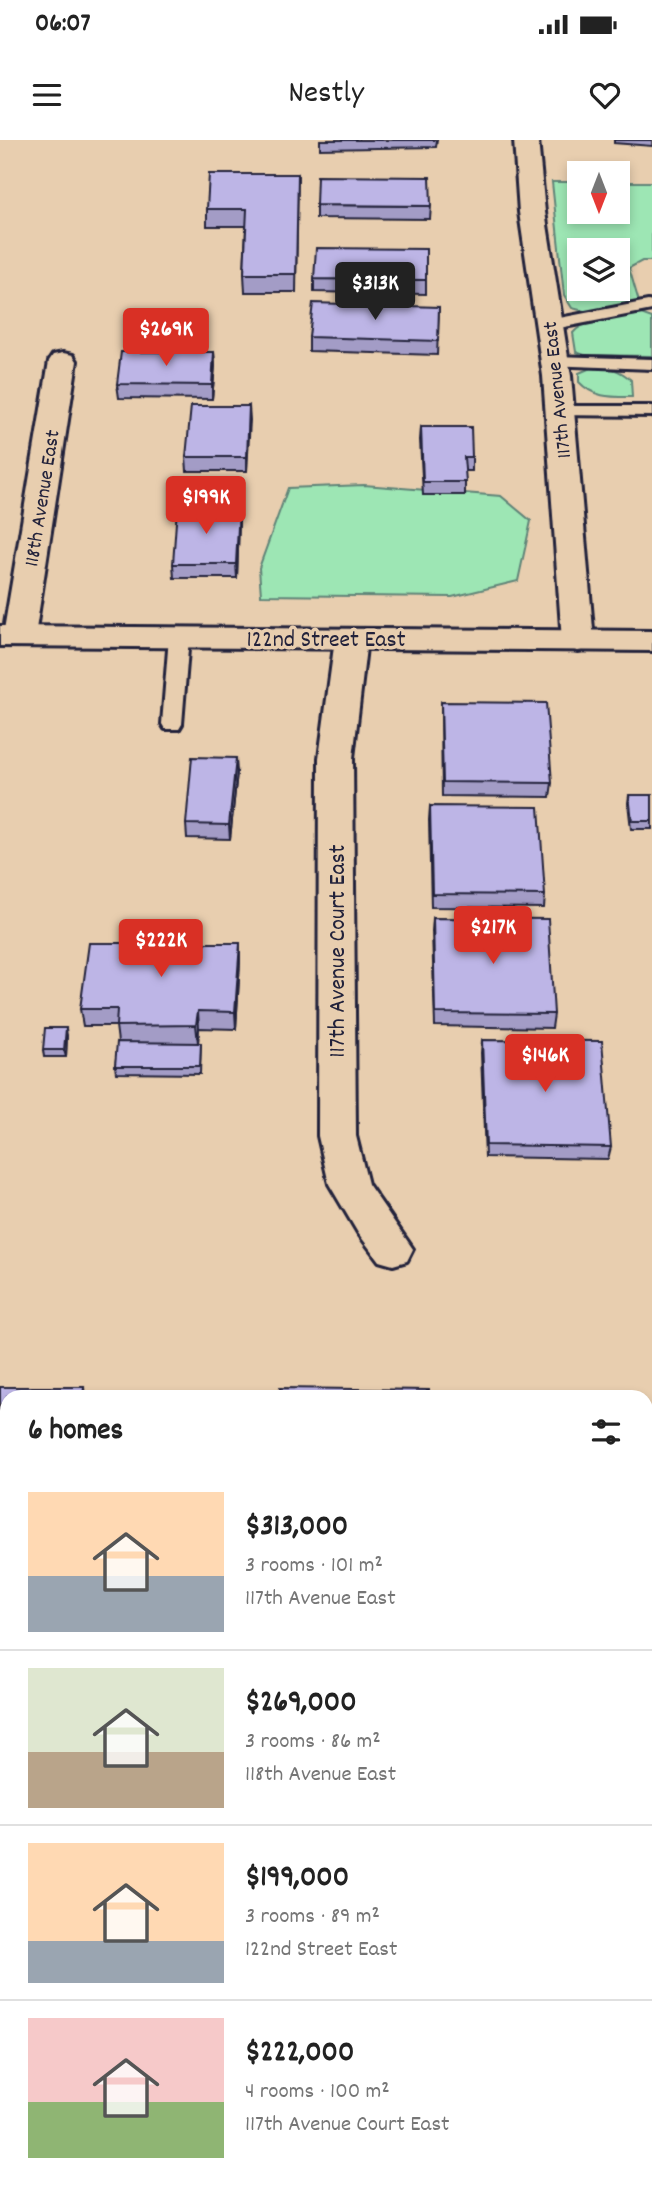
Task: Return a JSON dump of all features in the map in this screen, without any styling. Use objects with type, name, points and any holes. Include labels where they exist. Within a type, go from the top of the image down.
[{"type":"street","name":"117th Avenue East","points":[[526,140],[531,212],[560,411],[579,641]]},
{"type":"street","name":"118th Avenue East","points":[[10,636],[63,361]]},
{"type":"street","name":"122nd Street East","points":[[10,636],[652,641]]},
{"type":"street","name":"117th Avenue Court East","points":[[351,639],[336,758],[337,1136],[340,1166],[355,1198],[393,1249]]},
{"type":"lane","points":[[549,325],[648,306]]},
{"type":"lane","points":[[554,360],[652,364]]},
{"type":"lane","points":[[560,411],[652,411]]},
{"type":"lane","points":[[172,724],[179,637]]},
{"type":"green space","points":[[552,182],[567,182],[567,224],[630,224],[630,182],[652,182],[652,261],[642,261],[630,267],[630,238],[567,238],[567,300],[564,295]]},
{"type":"green space","points":[[630,271],[639,302],[637,305],[588,312],[572,308],[568,301],[630,301]]},
{"type":"green space","points":[[641,314],[652,318],[652,356],[584,355],[576,352],[573,333],[579,328],[595,321]]},
{"type":"green space","points":[[593,367],[614,369],[627,376],[631,380],[632,397],[603,396],[585,387],[579,382],[579,373]]},
{"type":"green space","points":[[364,485],[501,496],[531,521],[518,581],[452,597],[261,595],[259,568],[288,488]]},
{"type":"building","points":[[209,174],[298,174],[296,274],[244,274],[247,209],[207,209]]},
{"type":"building","points":[[317,176],[430,177],[431,206],[316,205]]},
{"type":"building","points":[[316,248],[426,249],[426,280],[314,279]]},
{"type":"building","points":[[313,303],[439,307],[438,341],[309,337]]},
{"type":"building","points":[[121,352],[214,352],[212,385],[117,384]]},
{"type":"building","points":[[191,406],[249,406],[247,457],[186,457]]},
{"type":"building","points":[[421,427],[471,427],[472,457],[464,457],[466,482],[423,482]]},
{"type":"building","points":[[177,508],[239,508],[236,564],[173,564]]},
{"type":"building","points":[[441,702],[546,703],[552,783],[443,782]]},
{"type":"building","points":[[192,757],[236,758],[229,825],[186,824]]},
{"type":"building","points":[[629,795],[652,795],[652,821],[632,821]]},
{"type":"building","points":[[430,806],[539,807],[545,895],[432,894]]},
{"type":"building","points":[[433,918],[548,919],[554,1014],[435,1013]]},
{"type":"building","points":[[127,932],[202,934],[202,943],[240,943],[235,1012],[198,1011],[196,1025],[116,1026],[117,1009],[80,1009],[89,943],[127,943]]},
{"type":"building","points":[[45,1028],[66,1028],[64,1050],[43,1050]]},
{"type":"building","points":[[482,1040],[602,1041],[611,1147],[486,1145]]},
{"type":"building","points":[[117,1042],[201,1043],[200,1066],[115,1066]]},
{"type":"building","points":[[0,1387],[84,1387],[84,1390],[0,1390]]},
{"type":"building","points":[[280,1388],[429,1390],[280,1390]]}]
